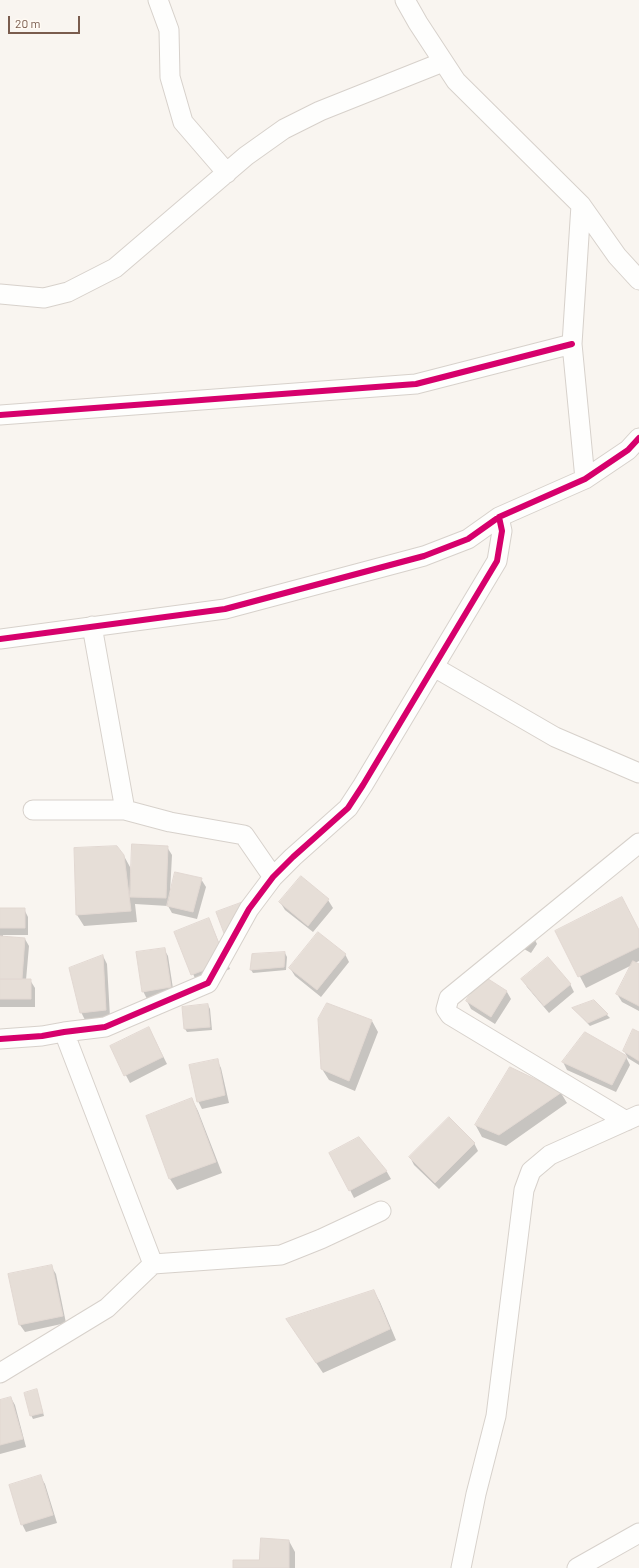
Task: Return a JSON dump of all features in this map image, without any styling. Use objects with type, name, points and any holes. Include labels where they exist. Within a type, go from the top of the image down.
[{"type":"street","points":[[158,0],[169,30],[170,77],[183,122],[227,172]]},
{"type":"street","points":[[405,0],[418,23],[456,81],[581,205],[617,256],[639,280]]},
{"type":"street","points":[[0,294],[44,298],[68,292],[114,268],[246,156],[284,129],[320,111],[443,62]]},
{"type":"street","points":[[581,205],[572,344],[585,479]]},
{"type":"street","points":[[0,415],[416,384],[572,344]]},
{"type":"street","points":[[0,639],[225,609],[424,556],[468,539],[499,517],[585,479],[628,450],[639,438]]},
{"type":"street","points":[[0,1039],[42,1036],[105,1026],[208,983],[249,908],[273,877],[348,808],[498,560],[502,531],[499,517]]},
{"type":"street","points":[[92,626],[125,810]]},
{"type":"street","points":[[434,667],[555,737],[639,772]]},
{"type":"street","points":[[33,810],[125,810],[170,822],[244,835],[273,877]]},
{"type":"street","points":[[632,1118],[450,1015],[446,1009],[449,998],[639,843]]},
{"type":"street","points":[[64,1032],[154,1264]]},
{"type":"street","points":[[461,1568],[476,1494],[496,1416],[524,1190],[530,1171],[550,1155],[632,1118]]},
{"type":"street","points":[[0,1373],[107,1308],[154,1264],[281,1255],[321,1239],[381,1211]]},
{"type":"street","points":[[577,1568],[639,1533]]},
{"type":"building","points":[[132,844],[168,846],[166,898],[130,897]]},
{"type":"building","points":[[117,846],[124,855],[131,911],[76,915],[74,848]]},
{"type":"building","points":[[175,872],[202,878],[193,912],[167,906]]},
{"type":"building","points":[[301,876],[329,899],[308,926],[279,902]]},
{"type":"building","points":[[622,897],[639,930],[639,947],[578,977],[555,931]]},
{"type":"building","points":[[251,899],[225,936],[216,912]]},
{"type":"building","points":[[0,908],[25,908],[25,928],[0,928]]},
{"type":"building","points":[[209,918],[226,962],[191,975],[174,932]]},
{"type":"building","points":[[318,932],[346,954],[317,990],[289,968]]},
{"type":"building","points":[[0,936],[25,938],[22,979],[0,979]]},
{"type":"building","points":[[165,948],[171,987],[142,992],[136,952]]},
{"type":"building","points":[[285,952],[284,967],[250,970],[252,954]]},
{"type":"building","points":[[103,955],[106,1010],[80,1013],[69,968]]},
{"type":"building","points":[[548,957],[571,984],[544,1006],[521,979]]},
{"type":"building","points":[[633,961],[639,964],[639,1006],[616,994]]},
{"type":"building","points":[[482,975],[507,991],[491,1017],[466,1001]]},
{"type":"building","points":[[0,979],[31,979],[31,999],[0,999]]},
{"type":"building","points":[[594,1000],[608,1014],[588,1023],[572,1008]]},
{"type":"building","points":[[327,1003],[372,1020],[349,1081],[321,1069],[318,1019]]},
{"type":"building","points":[[208,1004],[210,1027],[184,1029],[182,1007]]},
{"type":"building","points":[[149,1027],[163,1057],[124,1076],[110,1046]]},
{"type":"building","points":[[633,1029],[639,1032],[639,1061],[623,1051]]},
{"type":"building","points":[[585,1032],[627,1056],[612,1085],[562,1062]]},
{"type":"building","points":[[218,1059],[225,1095],[197,1102],[189,1065]]},
{"type":"building","points":[[510,1067],[562,1092],[499,1135],[475,1125]]},
{"type":"building","points":[[192,1098],[216,1162],[169,1179],[146,1116]]},
{"type":"building","points":[[449,1117],[475,1143],[435,1183],[409,1157]]},
{"type":"building","points":[[359,1137],[387,1171],[349,1191],[329,1153]]},
{"type":"building","points":[[52,1265],[63,1316],[19,1325],[8,1274]]},
{"type":"building","points":[[374,1290],[390,1329],[316,1363],[286,1319]]},
{"type":"building","points":[[37,1389],[43,1413],[30,1416],[24,1393]]},
{"type":"building","points":[[11,1397],[23,1439],[0,1445],[0,1400]]},
{"type":"building","points":[[41,1475],[53,1515],[21,1525],[9,1485]]},
{"type":"building","points":[[261,1538],[289,1540],[289,1568],[233,1568],[233,1560],[259,1560]]},
{"type":"cycle path","points":[[0,415],[416,384],[572,344]]},
{"type":"cycle path","points":[[0,639],[225,609],[424,556],[468,539],[499,517],[585,479],[628,450],[639,438]]},
{"type":"cycle path","points":[[0,1039],[42,1036],[105,1027],[208,983],[249,909],[273,877],[348,808],[363,785],[497,561],[502,531],[499,517]]}]
